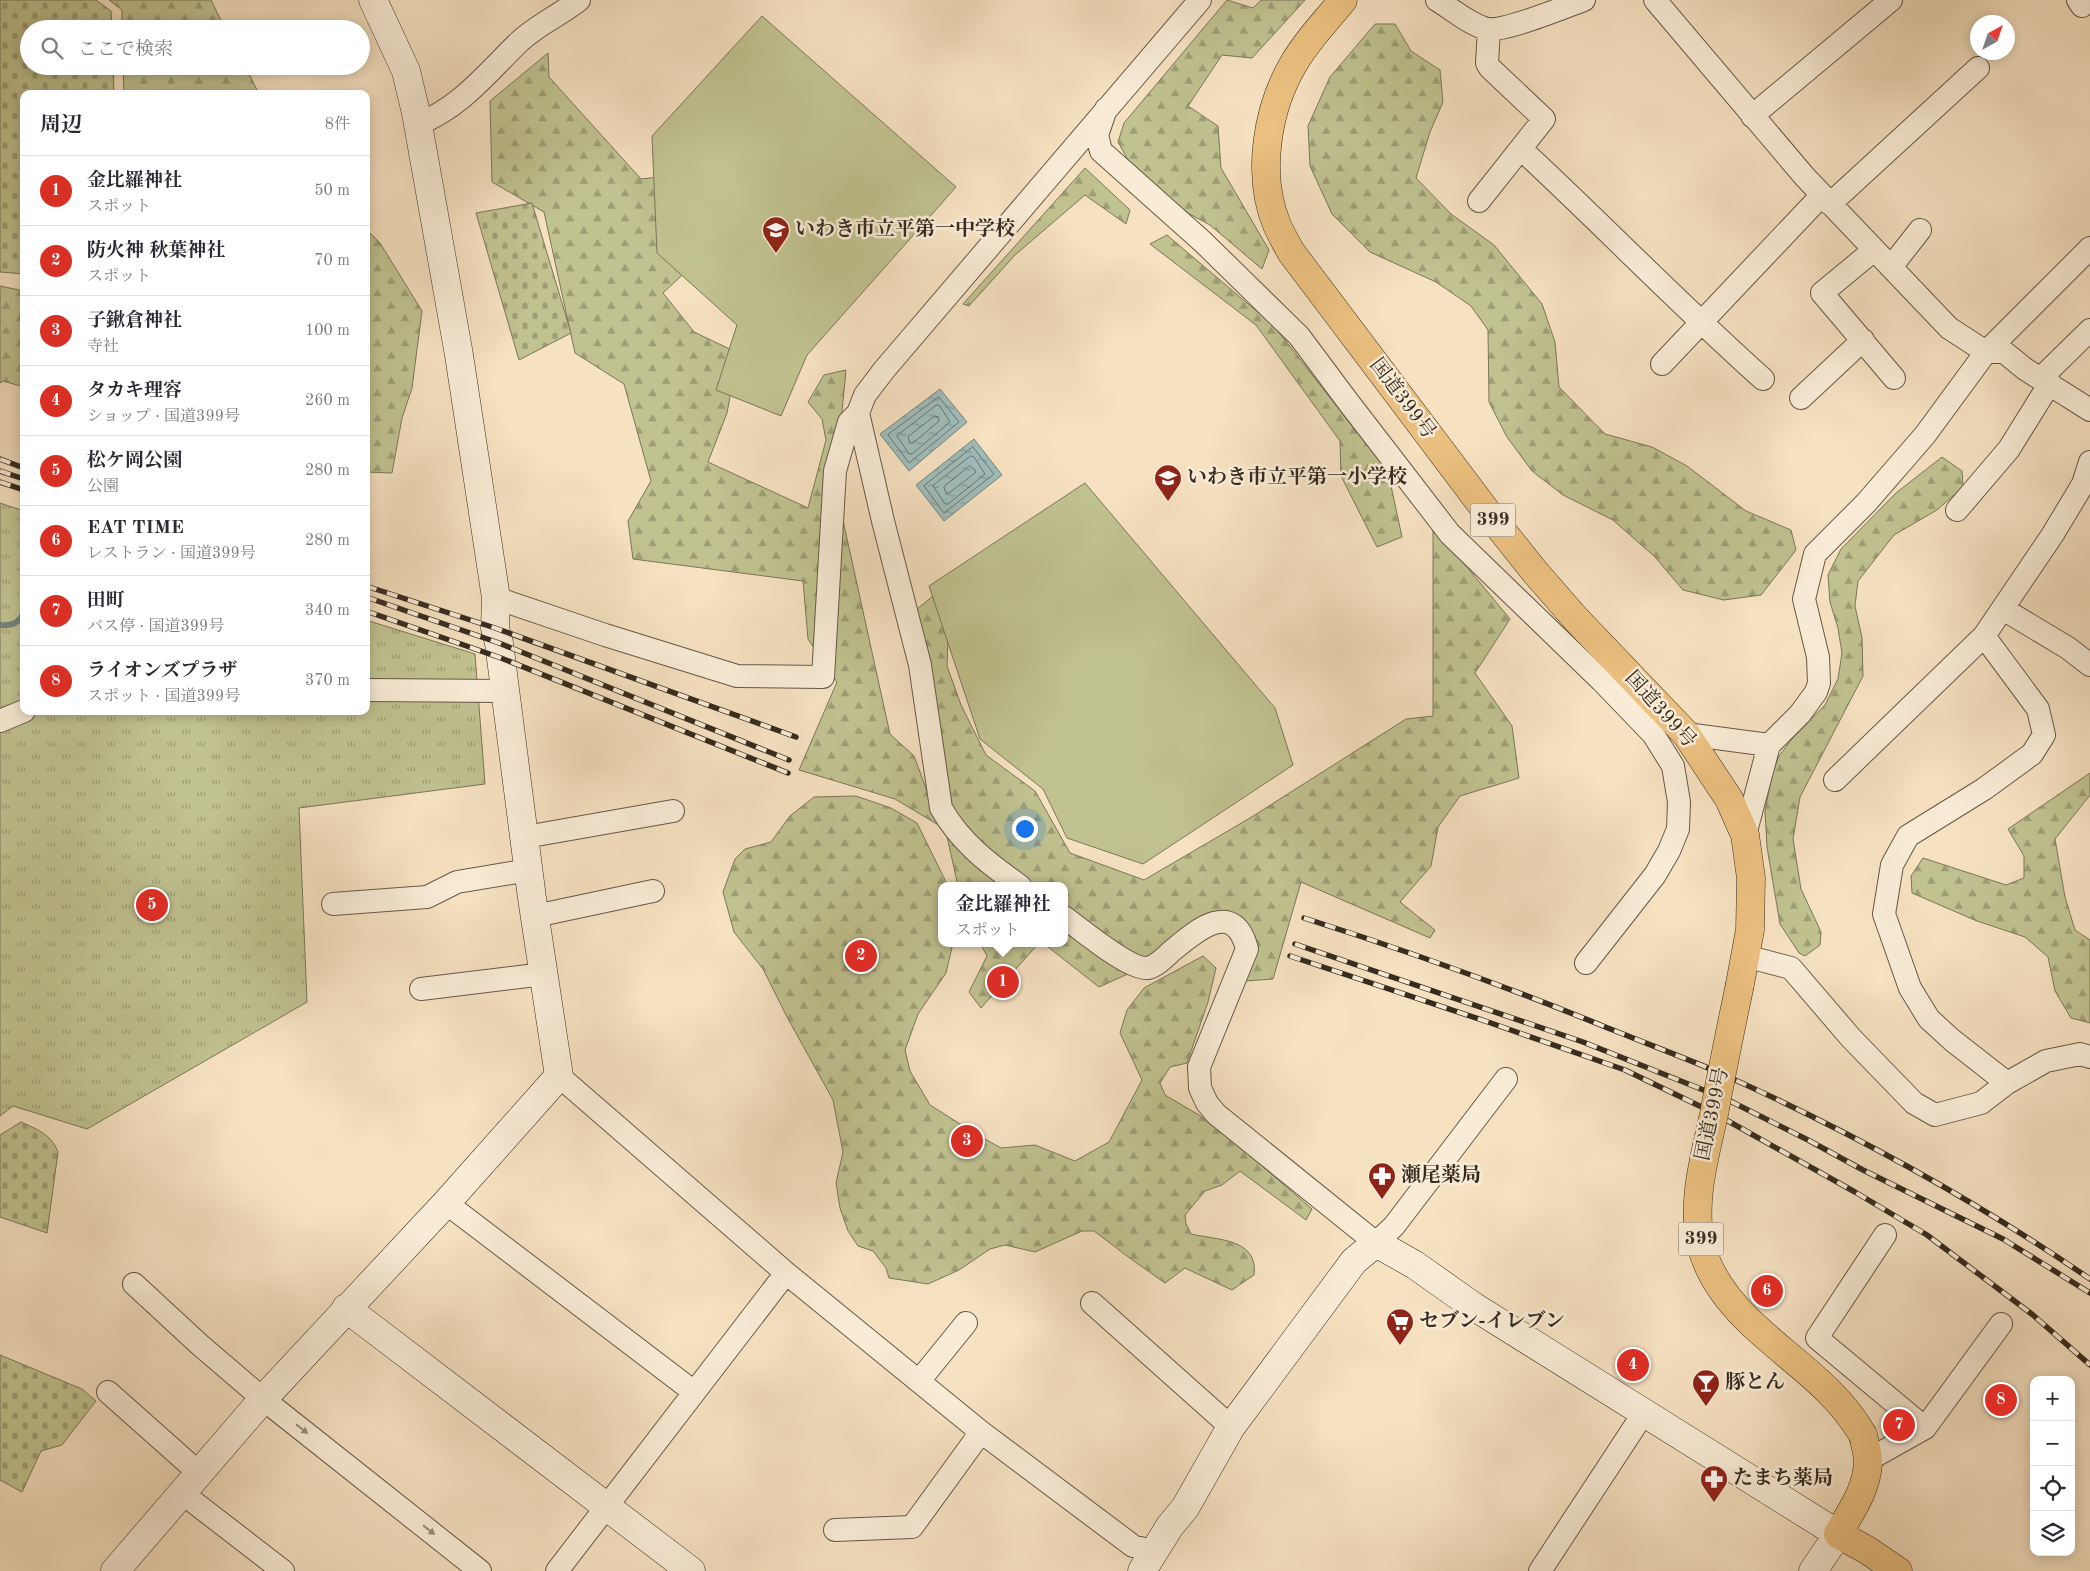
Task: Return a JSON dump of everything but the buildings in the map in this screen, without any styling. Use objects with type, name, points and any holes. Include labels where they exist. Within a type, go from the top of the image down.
[{"type":"highway","name":"国道399号","points":[[1343,0],[1295,61],[1284,80],[1276,102],[1270,126],[1266,159],[1270,198],[1276,224],[1291,252],[1523,558],[1576,619],[1686,734],[1729,799],[1744,834],[1751,878],[1750,930],[1700,1178],[1698,1212],[1701,1244],[1716,1282],[1730,1301],[1747,1319],[1841,1402],[1866,1448]]},
{"type":"highway","points":[[1866,1448],[1861,1496],[1838,1534],[1867,1550],[1898,1571]]},
{"type":"street","points":[[373,0],[406,72],[418,124],[459,355],[496,598],[496,628],[559,1076],[786,1273],[981,1432],[1133,1546],[1149,1561],[1170,1526],[1185,1508],[1231,1427],[1354,1260],[1394,1226],[1506,1080]]},
{"type":"street","points":[[418,124],[442,113],[460,100],[520,41],[580,0]]},
{"type":"street","points":[[496,598],[605,635],[737,676],[823,677],[835,471],[849,422],[858,413],[865,395],[884,370],[1200,0]]},
{"type":"street","points":[[1437,0],[1472,23],[1489,29],[1517,24],[1584,0]]},
{"type":"street","points":[[1752,116],[1891,0]]},
{"type":"street","points":[[1663,3],[1752,116],[1826,199],[1948,328],[1986,352],[2004,352],[2025,369],[2046,380],[2090,410]]},
{"type":"street","points":[[1479,201],[1544,119],[1490,68],[1487,63],[1489,29]]},
{"type":"street","points":[[1662,364],[1826,199],[1978,68]]},
{"type":"street","points":[[1106,109],[1097,135],[1101,151],[1203,242],[1299,336],[1450,534],[1653,734],[1672,766],[1679,802],[1678,829],[1669,850],[1655,875],[1586,963]]},
{"type":"street","points":[[1521,149],[1702,324],[1763,379]]},
{"type":"street","points":[[1891,268],[1920,230]]},
{"type":"street","points":[[1744,834],[1769,745],[1800,714],[1816,692],[1819,683],[1818,657],[1804,600],[1815,554],[1866,502],[1925,435],[1986,352],[2090,248]]},
{"type":"street","points":[[1874,250],[1822,293],[1894,378]]},
{"type":"street","points":[[1957,510],[2009,449],[2046,380],[2090,330]]},
{"type":"street","points":[[1801,398],[1863,340]]},
{"type":"street","points":[[858,413],[883,521],[920,665],[941,808],[951,828],[982,858],[1015,882]]},
{"type":"street","points":[[1835,780],[1984,636],[2053,534],[2083,484],[2090,462]]},
{"type":"street","points":[[2003,609],[2068,648],[2090,665]]},
{"type":"street","points":[[1984,636],[2038,709],[2044,735],[2032,754],[1984,789],[1908,836],[1892,865],[1884,914],[1910,988],[1929,1019],[1952,1040],[2007,1083]]},
{"type":"street","points":[[370,690],[506,691]]},
{"type":"street","points":[[0,720],[20,712]]},
{"type":"street","points":[[1686,734],[1769,745]]},
{"type":"street","points":[[1672,766],[1708,768]]},
{"type":"street","points":[[524,837],[673,812]]},
{"type":"street","points":[[333,904],[426,897],[457,882],[529,870]]},
{"type":"street","points":[[535,916],[653,891]]},
{"type":"street","points":[[1068,920],[1130,964],[1148,968],[1210,923],[1224,921],[1235,925],[1244,936],[1247,949],[1200,1066],[1200,1088],[1207,1103],[1216,1114],[1376,1243],[1415,1265],[1473,1306],[1642,1414],[1838,1534],[1813,1571]]},
{"type":"street","points":[[1745,956],[1791,968],[1851,1038],[1914,1103],[1935,1115],[1981,1103],[2007,1083],[2046,1062],[2080,1054],[2090,1056]]},
{"type":"street","points":[[422,989],[544,974]]},
{"type":"street","points":[[115,1571],[264,1399],[346,1308],[446,1203],[559,1076]]},
{"type":"street","points":[[446,1203],[694,1392]]},
{"type":"street","points":[[1885,1235],[1817,1338],[1925,1428]]},
{"type":"street","points":[[557,1571],[786,1273]]},
{"type":"street","points":[[134,1284],[200,1345],[264,1399],[480,1571]]},
{"type":"street","points":[[1092,1303],[1231,1427]]},
{"type":"street","points":[[346,1308],[691,1571]]},
{"type":"street","points":[[918,1381],[966,1323]]},
{"type":"street","points":[[1866,1448],[1925,1428],[2001,1324]]},
{"type":"street","points":[[108,1392],[190,1483],[283,1571]]},
{"type":"street","points":[[1540,1571],[1642,1414]]},
{"type":"street","points":[[835,1530],[912,1526],[981,1432]]},
{"type":"green space","points":[[0,0],[96,0],[111,11],[112,20],[20,20],[20,75],[113,75],[114,90],[20,90],[20,274],[0,272]]},
{"type":"green space","points":[[109,0],[211,0],[221,20],[122,20],[122,10]]},
{"type":"green space","points":[[1227,0],[1253,8],[1261,0],[1305,0],[1252,58],[1222,55],[1188,106],[1218,126],[1221,168],[1269,250],[1262,269],[1210,225],[1171,204],[1132,167],[1118,142],[1124,123]]},
{"type":"green space","name":"いわき市立平第一中学校","points":[[762,16],[956,187],[807,355],[781,416],[716,390],[737,325],[657,253],[652,136]]},
{"type":"green space","points":[[1375,24],[1395,24],[1411,51],[1440,70],[1443,102],[1430,132],[1416,178],[1451,214],[1494,245],[1542,304],[1555,342],[1559,387],[1605,434],[1652,447],[1687,466],[1746,511],[1791,530],[1796,550],[1761,595],[1724,600],[1683,590],[1655,557],[1613,520],[1563,495],[1532,471],[1507,437],[1489,402],[1488,330],[1471,306],[1436,282],[1370,252],[1332,214],[1310,166],[1308,126],[1330,77]]},
{"type":"green space","points":[[548,53],[549,77],[641,179],[685,174],[695,263],[663,293],[694,332],[738,353],[727,413],[708,462],[808,508],[826,440],[822,419],[808,402],[824,375],[846,370],[835,484],[890,734],[914,756],[940,826],[895,799],[799,770],[837,682],[808,639],[803,581],[633,559],[628,521],[651,481],[624,384],[575,353],[544,212],[492,182],[490,101]]},
{"type":"green space","points":[[123,75],[250,75],[257,90],[124,90]]},
{"type":"green space","points":[[1085,168],[1130,210],[1126,224],[1085,195],[1015,255],[969,306],[963,304]]},
{"type":"green space","points":[[532,203],[571,333],[519,360],[476,213]]},
{"type":"green space","points":[[370,233],[380,243],[422,311],[412,388],[402,418],[392,473],[370,472]]},
{"type":"green space","points":[[1167,235],[1274,326],[1388,472],[1402,537],[1377,547],[1341,476],[1340,441],[1256,325],[1150,244]]},
{"type":"green space","points":[[0,286],[20,290],[20,386],[3,381],[0,383]]},
{"type":"green space","points":[[1942,457],[1962,471],[1963,487],[1937,510],[1894,535],[1858,581],[1855,606],[1862,638],[1863,676],[1800,797],[1793,839],[1801,889],[1821,932],[1820,945],[1805,956],[1799,953],[1780,924],[1767,847],[1765,811],[1772,774],[1779,756],[1791,740],[1825,705],[1838,679],[1842,653],[1838,628],[1830,602],[1828,575],[1841,549],[1896,493]]},
{"type":"green space","points":[[1085,483],[1275,708],[1293,765],[1143,864],[1067,838],[1043,789],[980,739],[929,586]]},
{"type":"green space","points":[[0,503],[20,510],[20,715],[370,715],[370,621],[475,654],[485,784],[299,808],[307,1002],[87,1129],[13,1106],[0,1116]]},
{"type":"green space","points":[[1433,526],[1510,619],[1475,673],[1512,726],[1519,778],[1460,796],[1438,827],[1431,866],[1400,902],[1435,930],[1430,938],[1301,882],[1273,979],[1246,981],[1246,930],[1201,926],[1185,948],[1099,987],[1048,947],[1068,947],[1068,882],[957,882],[902,634],[916,610],[939,591],[949,605],[947,666],[961,705],[986,755],[1035,791],[1070,853],[1144,880],[1250,818],[1406,719],[1433,716]]},
{"type":"green space","points":[[2090,773],[2090,795],[2055,839],[2065,897],[2075,930],[2090,940],[2090,1023],[2071,1018],[2055,991],[2048,957],[2025,937],[1977,921],[1912,893],[1911,876],[1923,858],[2006,885],[2024,878],[2024,856],[2008,829]]},
{"type":"green space","points":[[856,796],[891,808],[917,823],[946,882],[938,882],[938,947],[952,947],[946,973],[918,1014],[905,1050],[910,1071],[930,1105],[1001,1148],[1035,1145],[1075,1161],[1109,1142],[1142,1080],[1120,1033],[1127,1010],[1144,988],[1203,956],[1216,968],[1208,1002],[1187,1063],[1170,1067],[1160,1083],[1165,1095],[1199,1115],[1232,1140],[1312,1209],[1306,1220],[1240,1171],[1222,1185],[1205,1191],[1185,1215],[1186,1224],[1191,1234],[1223,1240],[1243,1247],[1250,1254],[1254,1263],[1254,1275],[1232,1290],[1185,1268],[1165,1283],[1094,1231],[1082,1231],[1035,1252],[1005,1245],[990,1249],[959,1270],[928,1284],[889,1278],[886,1268],[873,1251],[858,1246],[848,1231],[840,1208],[836,1183],[843,1152],[833,1100],[763,969],[734,932],[723,892],[735,859],[745,849],[771,842],[790,816],[814,797]]},
{"type":"green space","points":[[982,947],[1035,947],[981,1008],[969,992],[987,956]]},
{"type":"green space","points":[[21,1122],[48,1137],[58,1152],[47,1233],[0,1217],[0,1135]]},
{"type":"green space","points":[[0,1355],[82,1389],[96,1401],[62,1445],[41,1451],[22,1492],[0,1480]]},
{"type":"water","points":[[940,389],[967,422],[909,471],[880,434]]},
{"type":"water","points":[[974,439],[1002,475],[944,521],[916,485]]},
{"type":"waterway","points":[[0,625],[14,624],[20,619]]},
{"type":"railway","points":[[0,459],[20,466]]},
{"type":"railway","points":[[0,471],[20,478]]},
{"type":"railway","points":[[0,482],[20,489]]},
{"type":"railway","points":[[370,587],[495,628],[796,737]]},
{"type":"railway","points":[[370,598],[499,643],[789,760]]},
{"type":"railway","points":[[370,612],[501,658],[788,773]]},
{"type":"railway","points":[[1304,918],[1380,943],[1529,997],[1699,1064],[1762,1092],[1859,1140],[1906,1166],[2000,1220],[2090,1279]]},
{"type":"railway","points":[[1295,944],[1583,1042],[1726,1099],[1863,1170],[2003,1239],[2090,1293]]},
{"type":"railway","points":[[1290,956],[1625,1070],[1712,1112],[1855,1192],[1927,1235],[2033,1315],[2090,1365]]},
{"type":"place","name":"いわき市立平第一中学校","points":[[776,254]]},
{"type":"place","name":"いわき市立平第一小学校","points":[[1168,502]]},
{"type":"place","name":"松ケ岡公園","points":[[152,905]]},
{"type":"place","name":"防火神 秋葉神社","points":[[861,956]]},
{"type":"place","name":"金比羅神社","points":[[1003,982]]},
{"type":"place","name":"子鍬倉神社","points":[[967,1141]]},
{"type":"place","name":"瀬尾薬局","points":[[1382,1200]]},
{"type":"place","name":"EAT TIME","points":[[1767,1291]]},
{"type":"place","name":"セブン-イレブン","points":[[1400,1346]]},
{"type":"place","name":"タカキ理容","points":[[1633,1365]]},
{"type":"place","name":"ライオンズプラザ","points":[[2001,1400]]},
{"type":"place","name":"豚とん","points":[[1706,1407]]},
{"type":"place","name":"田町","points":[[1899,1425]]},
{"type":"place","name":"たまち薬局","points":[[1714,1503]]}]
